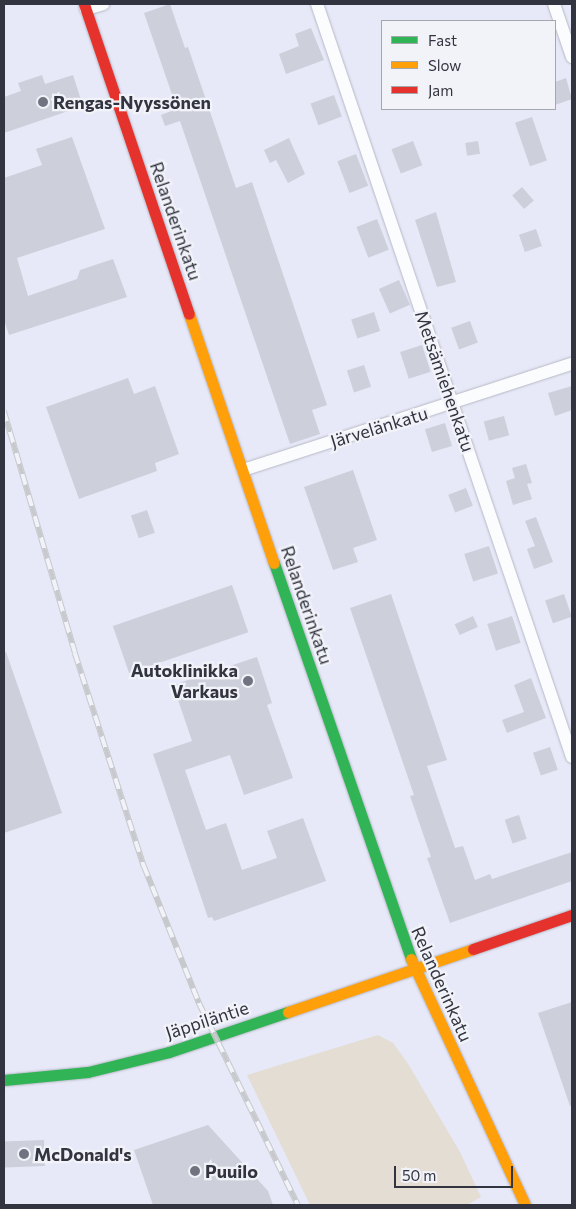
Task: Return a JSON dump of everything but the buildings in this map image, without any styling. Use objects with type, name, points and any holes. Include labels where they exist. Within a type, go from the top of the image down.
[{"type":"main road","name":"Relanderinkatu","points":[[85,6],[401,938],[525,1205]]},
{"type":"main road","name":"Jäppiläntie","points":[[4,1080],[88,1072],[169,1052],[572,916]]},
{"type":"street","points":[[85,6],[103,4]]},
{"type":"street","name":"Metsämiehenkatu","points":[[317,4],[572,757]]},
{"type":"street","points":[[554,4],[572,57]]},
{"type":"street","name":"Järvelänkatu","points":[[243,470],[453,405],[572,364]]},
{"type":"shaded area","points":[[378,1035],[393,1043],[407,1062],[460,1152],[481,1197],[467,1205],[310,1205],[247,1075]]},
{"type":"railway","points":[[4,411],[75,653],[144,866],[199,1003],[298,1205]]},
{"type":"traffic: fast","points":[[274,563],[411,959]]},
{"type":"traffic: fast","points":[[4,1080],[88,1072],[169,1052],[288,1012]]},
{"type":"traffic: slow","points":[[189,314],[274,563]]},
{"type":"traffic: slow","points":[[288,1012],[473,949]]},
{"type":"traffic: slow","points":[[411,959],[525,1205]]},
{"type":"traffic: jam","points":[[84,4],[189,314]]},
{"type":"traffic: jam","points":[[473,949],[572,915]]},
{"type":"place","name":"Rengas-Nyyssönen","points":[[43,102]]},
{"type":"place","name":"Autoklinikka Varkaus","points":[[248,681]]},
{"type":"place","name":"McDonald's","points":[[24,1154]]},
{"type":"place","name":"Puuilo","points":[[195,1171]]}]
